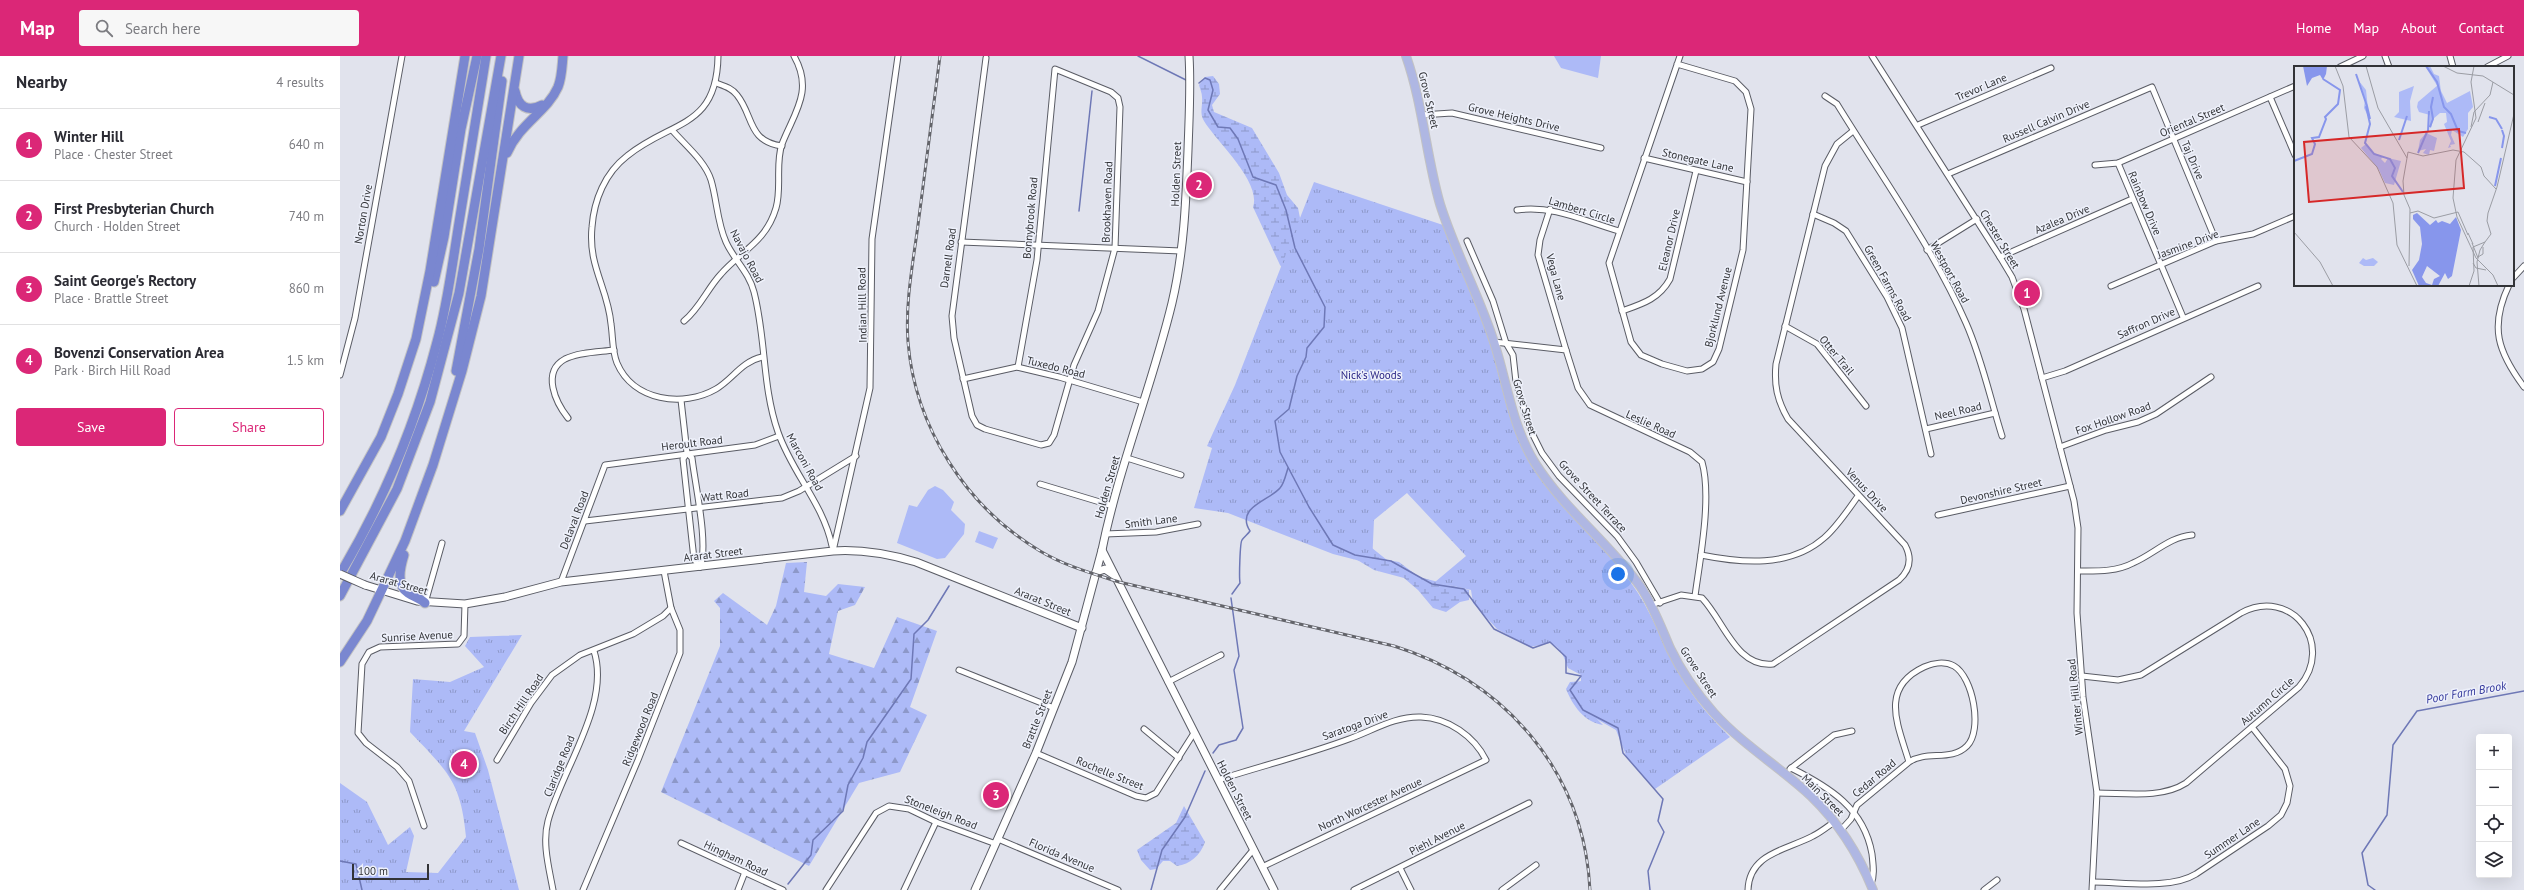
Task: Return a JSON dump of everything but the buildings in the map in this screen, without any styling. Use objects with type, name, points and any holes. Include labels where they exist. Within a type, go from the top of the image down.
[{"type":"highway","points":[[416,339],[430,271],[465,56]]},
{"type":"highway","points":[[340,511],[379,442],[398,394],[437,272],[461,129],[477,56]]},
{"type":"highway","points":[[340,574],[377,504],[395,465],[416,409],[437,342],[450,275],[486,56]]},
{"type":"highway","points":[[433,465],[457,366],[479,249],[497,130],[502,56]]},
{"type":"highway","points":[[340,596],[397,489],[432,398],[459,293],[502,56]]},
{"type":"highway","points":[[340,662],[367,621],[381,592],[411,526],[433,465],[476,318],[519,56]]},
{"type":"highway","points":[[501,167],[516,135],[550,99],[559,83],[562,56]]},
{"type":"highway","points":[[515,87],[518,101],[526,108],[536,108],[550,99]]},
{"type":"highway","points":[[411,526],[400,569],[401,585],[409,594],[425,602]]},
{"type":"main road","name":"Holden Street","points":[[1189,56],[1190,83],[1186,202],[1181,251],[1169,314],[1105,534],[1102,550],[1274,890]]},
{"type":"main road","name":"Grove Street","points":[[1406,56],[1422,115],[1437,191],[1447,224],[1479,298],[1494,342],[1519,431],[1534,462],[1564,502],[1619,559],[1651,606],[1685,673],[1708,706],[1735,734]]},
{"type":"main road","name":"Brattle Street","points":[[975,890],[1036,753],[1054,708],[1082,628],[1102,550]]},
{"type":"main road","name":"Ararat Street","points":[[340,574],[381,592],[425,602],[465,604],[505,597],[561,582],[833,551],[872,552],[916,562],[1082,628]]},
{"type":"main road","points":[[1096,572],[1106,570],[1116,576]]},
{"type":"main road","name":"Main Street","points":[[1735,734],[1811,796],[1841,830],[1872,887]]},
{"type":"street","name":"Norton Drive","points":[[340,375],[355,318],[402,56]]},
{"type":"street","points":[[718,56],[716,83],[700,111],[672,130],[636,149],[621,161],[604,183],[595,209],[592,226],[591,252],[594,268],[610,315],[614,350],[621,371],[638,387],[658,398],[681,400],[710,392],[722,385],[746,363],[762,357]]},
{"type":"street","points":[[684,321],[698,308],[720,275],[738,260],[759,238],[775,210],[782,146],[798,112],[801,98],[801,74],[794,56]]},
{"type":"street","name":"Indian Hill Road","points":[[833,551],[856,456],[870,388],[872,351],[870,285],[872,239],[898,56]]},
{"type":"street","name":"Bjorklund Avenue","points":[[1677,64],[1733,80],[1746,92],[1751,108],[1742,250],[1719,349],[1713,362],[1702,369],[1687,371],[1645,358],[1631,342],[1609,263],[1618,231],[1677,64],[1680,56]]},
{"type":"street","name":"Chester Street","points":[[1872,56],[1918,125],[2000,257],[2022,304],[2074,502]]},
{"type":"street","points":[[2342,66],[2363,56]]},
{"type":"street","points":[[2385,56],[2389,66]]},
{"type":"street","points":[[2450,56],[2453,66]]},
{"type":"street","points":[[2489,66],[2508,56]]},
{"type":"street","name":"Darnell Road","points":[[986,58],[960,242],[952,320],[963,379],[972,416],[976,424],[984,430],[1008,436]]},
{"type":"street","name":"Trevor Lane","points":[[1918,125],[2051,68]]},
{"type":"street","name":"Bonnybrook Road","points":[[1018,367],[1038,245],[1055,69]]},
{"type":"street","name":"Brookhaven Road","points":[[1008,436],[1041,445],[1049,443],[1055,434],[1079,352],[1098,311],[1115,248],[1120,103],[1111,92],[1055,69]]},
{"type":"street","points":[[716,83],[727,87],[738,95],[753,129],[761,139],[773,145],[782,146]]},
{"type":"street","name":"Oriental Street","points":[[2095,165],[2118,163],[2294,86]]},
{"type":"street","name":"Taj Drive","points":[[2152,88],[2216,241]]},
{"type":"street","name":"Russell Calvin Drive","points":[[1948,174],[2152,88]]},
{"type":"street","name":"Westport Road","points":[[1825,96],[1836,104],[1853,131],[1927,250],[1967,324],[2002,436]]},
{"type":"street","points":[[2270,97],[2294,153]]},
{"type":"street","name":"Grove Heights Drive","points":[[1422,115],[1452,113],[1601,148]]},
{"type":"street","name":"Navajo Road","points":[[672,130],[698,160],[711,179],[723,235],[751,282],[754,292],[762,357]]},
{"type":"street","name":"Venus Drive","points":[[1695,596],[1702,598],[1709,606],[1740,651],[1752,662],[1764,665],[1773,664],[1788,656],[1899,580],[1908,566],[1909,553],[1905,545],[1788,419],[1777,399],[1775,388],[1776,364],[1825,166],[1831,152],[1837,144],[1853,131]]},
{"type":"street","name":"Stonegate Lane","points":[[1644,158],[1747,182]]},
{"type":"street","name":"Rainbow Drive","points":[[2118,163],[2183,317]]},
{"type":"street","name":"Eleanor Drive","points":[[1622,311],[1652,300],[1660,294],[1670,279],[1696,171]]},
{"type":"street","name":"Azalea Drive","points":[[2000,257],[2132,199]]},
{"type":"street","name":"Lambert Circle","points":[[1517,210],[1534,208],[1550,209],[1618,231]]},
{"type":"street","name":"Vega Lane","points":[[1550,209],[1540,240],[1538,255],[1566,350]]},
{"type":"street","name":"Green Farms Road","points":[[1813,214],[1834,223],[1846,232],[1892,305],[1904,334],[1931,454]]},
{"type":"street","name":"Jasmine Drive","points":[[2111,286],[2216,241],[2253,234],[2294,216]]},
{"type":"street","points":[[1927,250],[1977,219]]},
{"type":"street","name":"Grove Street Terrace","points":[[1467,241],[1493,301],[1506,344],[1513,355],[1516,382],[1530,429],[1542,452],[1559,476],[1617,536],[1636,562],[1660,603]]},
{"type":"street","points":[[960,242],[1181,251]]},
{"type":"street","points":[[2514,277],[2524,266]]},
{"type":"street","name":"Saffron Drive","points":[[2042,378],[2065,371],[2183,317],[2258,286]]},
{"type":"street","points":[[2509,286],[2499,314],[2498,339],[2507,364],[2524,387]]},
{"type":"street","name":"Otter Trail","points":[[1785,326],[1817,344],[1866,406]]},
{"type":"street","points":[[1494,342],[1566,350]]},
{"type":"street","points":[[568,418],[558,402],[552,388],[556,368],[560,363],[571,356],[614,350]]},
{"type":"street","name":"Leslie Road","points":[[1566,350],[1578,388],[1590,405],[1691,453],[1702,462],[1706,487],[1701,555],[1695,596]]},
{"type":"street","name":"Marconi Road","points":[[762,357],[768,399],[779,436],[826,521],[833,551]]},
{"type":"street","name":"Tuxedo Road","points":[[963,379],[1018,367],[1070,380],[1143,402]]},
{"type":"street","name":"Fox Hollow Road","points":[[2060,447],[2106,430],[2138,422],[2156,414],[2212,377]]},
{"type":"street","points":[[681,400],[687,453],[684,459],[694,559],[700,567]]},
{"type":"street","name":"Neel Road","points":[[1926,429],[1995,413]]},
{"type":"street","name":"Heroult Road","points":[[605,465],[755,445],[779,436]]},
{"type":"street","points":[[687,453],[692,458],[704,557],[700,567]]},
{"type":"street","name":"Watt Road","points":[[585,521],[782,498],[806,486],[856,456]]},
{"type":"street","points":[[1127,458],[1181,475]]},
{"type":"street","name":"Delaval Road","points":[[561,582],[605,465]]},
{"type":"street","points":[[1040,484],[1113,506]]},
{"type":"street","name":"Devonshire Street","points":[[1938,515],[2070,486]]},
{"type":"street","points":[[1701,555],[1745,562],[1772,560],[1800,553],[1818,543],[1830,533],[1858,496]]},
{"type":"street","name":"Winter Hill Road","points":[[2074,502],[2078,528],[2077,613],[2082,676],[2097,793],[2092,890]]},
{"type":"street","name":"Smith Lane","points":[[1105,534],[1156,532],[1198,524]]},
{"type":"street","points":[[2078,571],[2106,571],[2123,567],[2175,538],[2192,535]]},
{"type":"street","points":[[425,602],[442,543]]},
{"type":"street","name":"Ridgewood Road","points":[[583,890],[677,664],[680,653],[680,630],[671,608],[664,570]]},
{"type":"street","points":[[1651,606],[1681,595],[1695,596]]},
{"type":"street","name":"Sunrise Avenue","points":[[424,826],[409,781],[396,767],[363,740],[358,733],[362,666],[369,652],[380,647],[458,644],[464,635],[465,604]]},
{"type":"street","name":"Autumn Circle","points":[[2082,676],[2118,680],[2136,677],[2151,670],[2246,610],[2263,606],[2280,608],[2296,616],[2307,629],[2313,646],[2311,667],[2299,687],[2194,777],[2174,790],[2155,793],[2097,793]]},
{"type":"street","name":"Birch Hill Road","points":[[497,760],[531,703],[552,675],[570,661],[633,634],[663,616],[671,608]]},
{"type":"street","name":"Claridge Road","points":[[553,890],[546,850],[548,822],[597,693],[599,669],[594,651]]},
{"type":"street","points":[[1168,682],[1221,656]]},
{"type":"street","name":"Cedar Road","points":[[1841,830],[1851,819],[1853,812],[1862,800],[1909,762],[1920,756],[1958,752],[1973,737],[1975,719],[1971,693],[1963,675],[1952,665],[1938,663],[1922,668],[1903,682],[1897,691],[1895,713],[1909,762]]},
{"type":"street","points":[[959,670],[1054,708]]},
{"type":"street","name":"Saratoga Drive","points":[[1218,780],[1348,739],[1408,717],[1435,719],[1458,729],[1476,743],[1486,760]]},
{"type":"street","name":"Summer Lane","points":[[2092,882],[2165,883],[2184,880],[2209,865],[2278,818],[2288,800],[2288,776],[2280,760],[2252,727]]},
{"type":"street","points":[[1144,730],[1179,758]]},
{"type":"street","points":[[1784,773],[1834,735],[1852,731]]},
{"type":"street","name":"Rochelle Street","points":[[1036,753],[1143,798],[1156,793],[1194,733]]},
{"type":"street","name":"North Worcester Avenue","points":[[1262,866],[1486,760]]},
{"type":"street","points":[[1791,768],[1836,793],[1853,812],[1865,831],[1871,852],[1873,873],[1872,887]]},
{"type":"street","name":"Piehl Avenue","points":[[1354,890],[1529,803]]},
{"type":"street","name":"Stoneleigh Road","points":[[826,890],[879,810],[889,806],[899,806],[936,822],[997,841]]},
{"type":"street","points":[[904,890],[936,822]]},
{"type":"street","points":[[1748,890],[1752,872],[1762,859],[1814,836],[1834,822]]},
{"type":"street","name":"Florida Avenue","points":[[997,841],[1116,890]]},
{"type":"street","name":"Hingham Road","points":[[681,843],[783,890]]},
{"type":"street","points":[[1220,890],[1253,850]]},
{"type":"street","points":[[1502,890],[1536,865]]},
{"type":"street","points":[[1400,868],[1411,890]]},
{"type":"street","points":[[738,890],[745,872]]},
{"type":"street","points":[[1984,890],[1997,880]]},
{"type":"green space","points":[[1554,56],[1601,56],[1598,78],[1561,68]]},
{"type":"green space","points":[[1213,76],[1219,84],[1220,94],[1212,105],[1214,112],[1252,128],[1279,173],[1287,195],[1298,208],[1300,218],[1296,233],[1301,258],[1316,289],[1322,311],[1345,349],[1345,356],[1343,358],[1333,353],[1325,358],[1327,367],[1324,369],[1316,366],[1309,372],[1300,372],[1294,386],[1287,413],[1291,427],[1292,452],[1304,481],[1308,522],[1295,525],[1272,527],[1253,521],[1246,514],[1240,504],[1235,490],[1245,479],[1255,444],[1253,418],[1258,357],[1286,315],[1302,317],[1307,315],[1303,295],[1280,265],[1253,207],[1254,197],[1251,186],[1236,162],[1204,121],[1201,112],[1202,96],[1199,85],[1205,77]]},
{"type":"green space","name":"Nick's Woods","points":[[1314,182],[1443,225],[1483,323],[1511,419],[1532,466],[1557,499],[1626,576],[1644,603],[1671,658],[1693,695],[1704,710],[1730,737],[1655,789],[1627,758],[1616,730],[1593,717],[1571,694],[1572,687],[1581,681],[1581,675],[1568,668],[1562,654],[1554,645],[1550,643],[1530,647],[1497,629],[1473,603],[1471,590],[1435,582],[1466,556],[1407,493],[1374,520],[1372,564],[1333,554],[1228,513],[1194,508],[1212,448],[1207,446],[1235,385]]},
{"type":"green space","points":[[935,486],[943,490],[954,502],[951,510],[965,524],[964,534],[945,558],[937,559],[897,543],[909,505],[917,507],[928,490]]},
{"type":"green space","points":[[979,531],[998,538],[993,549],[975,542]]},
{"type":"green space","points":[[1372,548],[1387,560],[1399,562],[1419,577],[1469,590],[1469,600],[1460,602],[1446,612],[1433,608],[1418,590],[1404,578],[1374,570],[1339,549]]},
{"type":"green space","points":[[807,562],[804,592],[826,596],[838,584],[865,587],[855,605],[838,611],[829,654],[874,668],[897,617],[937,631],[910,707],[927,715],[900,772],[859,783],[809,866],[661,792],[720,646],[720,608],[714,601],[723,593],[767,625],[776,606],[786,563]]},
{"type":"green space","points":[[522,635],[464,731],[475,733],[488,770],[519,890],[340,890],[340,783],[367,802],[388,845],[410,827],[414,836],[406,872],[438,873],[466,837],[464,818],[456,789],[443,768],[410,732],[413,679],[450,682],[484,667],[465,646],[470,637]]},
{"type":"green space","points":[[1585,681],[1592,714],[1603,725],[1585,717],[1576,707],[1566,689],[1570,682]]},
{"type":"green space","points":[[1184,806],[1205,842],[1203,847],[1194,858],[1182,865],[1177,866],[1170,861],[1163,861],[1156,869],[1150,870],[1141,860],[1137,850],[1176,823]]},
{"type":"waterway","points":[[1138,56],[1186,80]]},
{"type":"waterway","points":[[1199,83],[1205,78],[1210,80],[1213,90],[1208,110],[1218,127],[1230,128],[1238,139],[1253,177],[1276,185],[1286,210],[1295,248],[1325,307],[1324,327],[1307,348],[1306,357],[1297,376],[1289,409],[1275,421],[1280,452],[1309,507],[1333,545],[1355,555],[1391,561],[1432,584],[1464,589],[1494,629],[1533,648],[1550,642],[1566,657],[1566,673],[1581,676],[1570,690],[1583,710],[1618,728],[1623,753],[1663,799],[1658,821],[1664,832],[1648,871],[1650,890]]},
{"type":"waterway","points":[[1079,211],[1092,91]]},
{"type":"waterway","points":[[1232,594],[1240,583],[1241,542],[1250,531],[1247,523],[1247,516],[1255,505],[1275,493],[1280,488],[1288,468]]},
{"type":"waterway","points":[[788,884],[811,855],[813,840],[843,811],[848,785],[863,758],[867,742],[911,679],[914,634],[928,620],[949,586]]},
{"type":"waterway","points":[[1213,753],[1219,745],[1236,740],[1243,728],[1234,670],[1239,656],[1231,598]]},
{"type":"waterway","name":"Poor Farm Brook","points":[[2375,890],[2368,885],[2362,853],[2387,815],[2393,745],[2417,711],[2524,691]]},
{"type":"waterway","points":[[1151,890],[1162,850],[1185,817],[1205,771]]},
{"type":"waterway","points":[[340,861],[356,864],[362,890]]},
{"type":"railway","points":[[940,56],[910,283],[907,327],[913,374],[921,404],[933,434],[949,462],[968,488],[989,512],[1013,533],[1040,551],[1069,565],[1119,582],[1394,646],[1434,662],[1471,682],[1503,707],[1531,736],[1555,770],[1572,807],[1584,847],[1590,890]]},
{"type":"place","name":"First Presbyterian Church","points":[[1199,185]]},
{"type":"place","name":"Winter Hill","points":[[2027,293]]},
{"type":"place","name":"Bovenzi Conservation Area","points":[[464,764]]},
{"type":"place","name":"Saint George's Rectory","points":[[996,795]]}]
